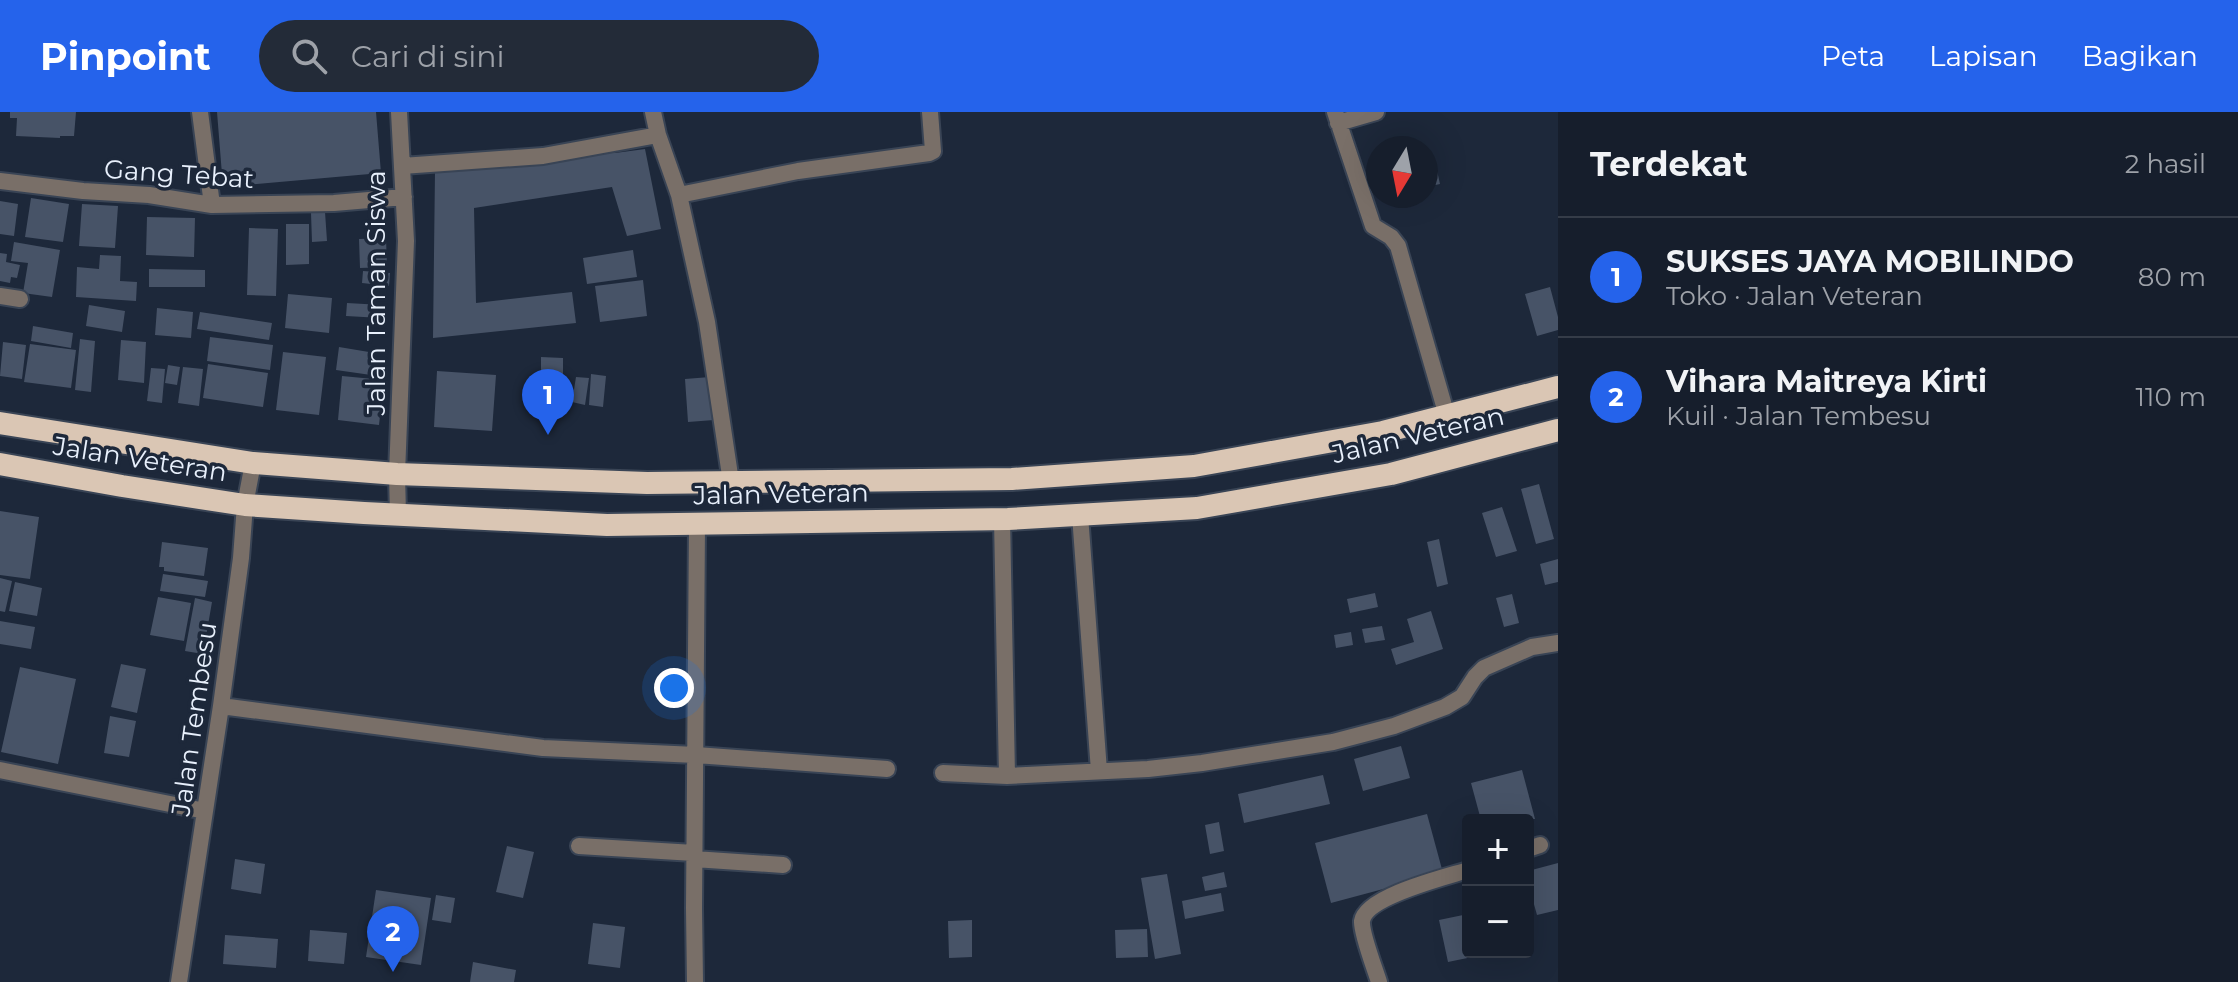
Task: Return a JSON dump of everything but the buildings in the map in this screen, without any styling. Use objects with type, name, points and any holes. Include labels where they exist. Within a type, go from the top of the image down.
[{"type":"highway","name":"Jalan Veteran","points":[[0,423],[253,463],[397,474],[647,483],[1012,479],[1194,466],[1383,432],[1558,387]]},
{"type":"highway","name":"Jalan Veteran","points":[[0,464],[245,505],[398,515],[607,525],[1002,519],[1197,508],[1391,474],[1558,430]]},
{"type":"street","points":[[200,112],[212,205]]},
{"type":"street","name":"Jalan Taman Siswa","points":[[398,515],[406,241],[399,112]]},
{"type":"street","points":[[653,112],[679,195],[707,322],[731,482]]},
{"type":"street","points":[[679,195],[798,171],[929,153],[934,145],[930,112]]},
{"type":"street","points":[[1376,112],[1336,118],[1373,226],[1391,237],[1398,246],[1447,416]]},
{"type":"street","points":[[402,166],[543,156],[658,135]]},
{"type":"street","name":"Gang Tebat","points":[[0,181],[149,195],[212,205],[334,203],[404,197]]},
{"type":"street","points":[[0,296],[20,299]]},
{"type":"street","name":"Jalan Tembesu","points":[[179,982],[221,706],[245,505],[253,463]]},
{"type":"street","points":[[1080,515],[1099,771]]},
{"type":"street","points":[[1002,519],[1007,776]]},
{"type":"street","points":[[695,982],[697,524]]},
{"type":"street","points":[[943,773],[1007,776],[1202,763],[1333,742],[1394,726],[1453,703],[1462,697],[1484,668],[1532,647],[1558,643]]},
{"type":"street","points":[[221,706],[543,748],[887,769]]},
{"type":"street","points":[[0,770],[205,811]]},
{"type":"street","points":[[579,846],[783,865]]},
{"type":"street","points":[[1379,982],[1362,925],[1364,915],[1385,898],[1462,872]]},
{"type":"place","name":"SUKSES JAYA MOBILINDO","points":[[548,435]]},
{"type":"place","name":"Vihara Maitreya Kirti","points":[[393,972]]}]
